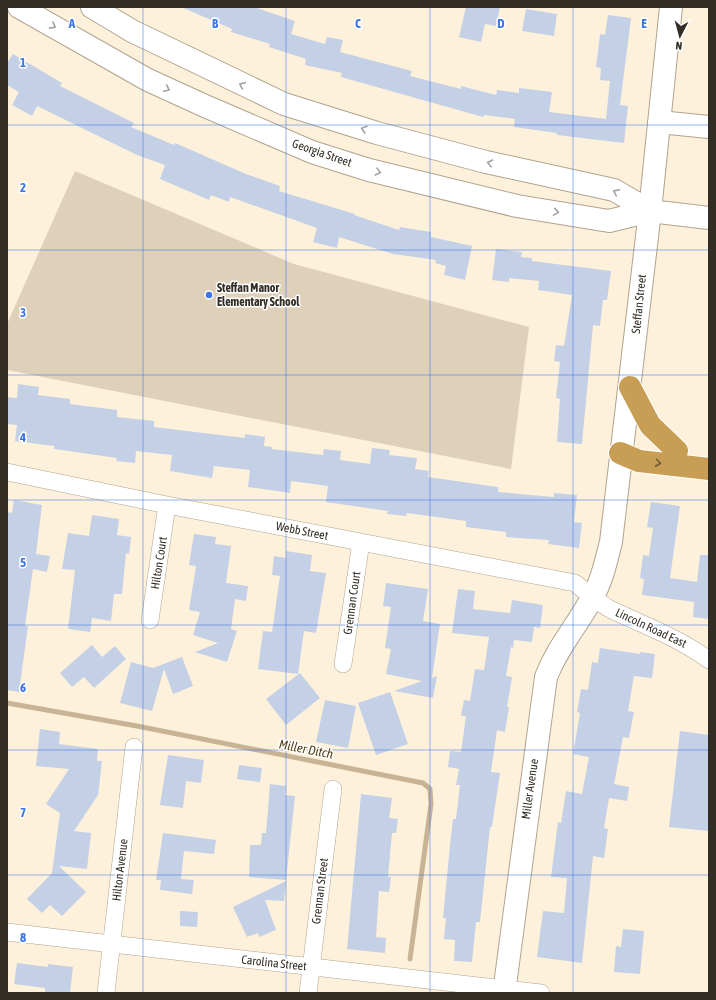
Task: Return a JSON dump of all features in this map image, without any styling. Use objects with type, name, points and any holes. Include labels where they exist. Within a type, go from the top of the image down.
[{"type":"highway","points":[[630,387],[650,424],[677,451]]},
{"type":"highway","points":[[620,453],[641,447],[709,456]]},
{"type":"highway","points":[[620,453],[639,461],[709,469]]},
{"type":"main road","name":"Georgia Street","points":[[19,7],[148,80],[253,128],[312,152],[370,170],[517,206],[609,220],[650,212],[709,218]]},
{"type":"main road","name":"Georgia Street","points":[[92,7],[132,31],[284,104],[377,133],[478,160],[614,190],[650,212]]},
{"type":"main road","name":"Steffan Street","points":[[593,597],[611,542],[620,453],[630,387],[650,212],[671,7]]},
{"type":"main road","points":[[659,122],[709,127]]},
{"type":"main road","name":"Miller Avenue","points":[[504,991],[546,678],[561,645],[593,597]]},
{"type":"street","name":"Webb Street","points":[[7,472],[167,505],[574,583],[593,597]]},
{"type":"street","name":"Hilton Court","points":[[150,620],[167,505]]},
{"type":"street","name":"Grennan Court","points":[[343,664],[361,542]]},
{"type":"street","name":"Lincoln Road East","points":[[593,597],[611,610],[652,627],[692,647],[709,660]]},
{"type":"street","name":"Hilton Avenue","points":[[106,993],[134,747]]},
{"type":"street","name":"Grennan Street","points":[[308,993],[333,789]]},
{"type":"street","name":"Carolina Street","points":[[7,932],[504,991],[541,993]]},
{"type":"shaded area","name":"Steffan Manor Elementary School","points":[[75,171],[294,264],[529,327],[511,469],[7,370],[7,324]]},
{"type":"building","points":[[181,7],[254,7],[295,21],[291,34],[325,44],[327,37],[343,40],[340,52],[412,71],[410,76],[461,89],[461,86],[496,95],[497,90],[519,93],[519,88],[552,92],[549,112],[606,119],[610,81],[600,80],[601,68],[596,67],[600,34],[605,35],[608,15],[631,18],[620,105],[628,106],[624,143],[557,135],[557,133],[514,127],[515,119],[484,115],[483,117],[341,77],[342,73],[305,65],[306,59],[269,47],[270,44],[231,32],[232,29]]},
{"type":"building","points":[[466,7],[500,7],[496,26],[485,24],[481,42],[459,37]]},
{"type":"building","points":[[526,9],[557,14],[554,36],[522,31]]},
{"type":"building","points":[[13,54],[62,83],[60,86],[134,123],[131,127],[174,145],[175,143],[246,174],[280,186],[279,191],[355,214],[354,215],[399,230],[400,227],[431,232],[431,237],[472,246],[465,280],[444,275],[446,266],[435,263],[436,260],[393,254],[339,237],[337,248],[313,242],[317,228],[230,197],[229,202],[211,195],[209,200],[160,179],[165,165],[137,155],[37,106],[32,116],[12,105],[19,92],[7,85],[7,63]]},
{"type":"building","points":[[496,249],[522,252],[521,257],[532,258],[532,261],[611,271],[607,300],[603,300],[600,326],[593,325],[582,444],[557,442],[560,399],[556,398],[560,362],[554,361],[556,345],[564,346],[572,295],[538,290],[539,281],[509,278],[509,282],[492,280]]},
{"type":"building","points":[[18,384],[39,387],[38,395],[70,399],[70,404],[117,410],[117,417],[154,421],[154,427],[245,438],[245,434],[265,437],[264,446],[272,447],[272,449],[323,455],[324,449],[341,451],[340,460],[370,464],[372,448],[390,450],[389,455],[417,458],[415,469],[429,471],[428,477],[498,487],[498,492],[554,497],[554,493],[577,495],[574,522],[582,523],[579,548],[548,544],[549,540],[506,537],[506,532],[466,527],[466,521],[407,513],[406,516],[387,514],[388,511],[326,502],[328,486],[291,481],[290,493],[248,487],[250,470],[214,466],[212,478],[170,471],[172,455],[136,451],[135,463],[116,461],[117,458],[54,449],[54,446],[15,441],[17,425],[7,424],[7,397],[17,398]]},
{"type":"building","points":[[14,500],[42,505],[36,554],[50,556],[47,572],[33,569],[25,626],[28,626],[19,692],[7,690],[7,512],[12,513]]},
{"type":"building","points":[[651,502],[680,506],[670,578],[697,582],[700,555],[709,555],[709,619],[693,617],[694,602],[642,595],[644,579],[640,578],[643,555],[649,556],[653,528],[647,527]]},
{"type":"building","points":[[92,515],[119,519],[117,535],[131,537],[129,554],[126,553],[122,594],[114,594],[111,621],[92,618],[90,632],[68,629],[75,570],[62,569],[68,533],[89,536]]},
{"type":"building","points":[[194,534],[216,537],[215,544],[231,546],[226,583],[248,586],[246,601],[235,599],[231,629],[237,631],[227,662],[195,652],[218,643],[193,635],[200,612],[189,610],[196,566],[189,565]]},
{"type":"building","points":[[286,551],[312,555],[310,571],[326,573],[316,633],[304,631],[298,674],[258,669],[263,631],[272,632],[280,576],[272,575],[274,556],[286,558]]},
{"type":"building","points":[[386,583],[428,589],[423,621],[440,624],[432,678],[437,676],[433,698],[394,691],[422,681],[386,674],[391,649],[385,648],[391,607],[383,606]]},
{"type":"building","points":[[458,589],[475,591],[473,609],[510,613],[512,600],[543,605],[540,628],[534,627],[532,642],[514,640],[513,648],[511,647],[506,676],[512,677],[507,707],[509,707],[505,732],[497,730],[491,772],[500,773],[492,827],[490,827],[480,922],[476,922],[472,962],[454,961],[455,940],[444,939],[446,918],[443,918],[450,845],[453,819],[456,819],[460,785],[456,785],[459,769],[448,767],[450,751],[461,752],[466,716],[461,716],[464,700],[470,701],[475,669],[484,670],[489,637],[452,633]]},
{"type":"building","points":[[92,645],[102,657],[115,646],[126,659],[94,688],[84,677],[72,687],[60,673]]},
{"type":"building","points":[[600,648],[640,654],[640,652],[655,654],[652,678],[634,676],[628,711],[634,712],[629,738],[623,737],[614,784],[629,787],[627,801],[609,798],[604,828],[608,829],[604,858],[593,856],[582,963],[537,957],[543,911],[564,913],[567,878],[551,877],[558,822],[561,823],[566,791],[582,794],[589,757],[573,754],[580,713],[577,712],[581,689],[588,690],[592,662],[598,663]]},
{"type":"building","points":[[182,657],[193,686],[173,694],[164,669],[152,711],[120,703],[131,662],[153,668]]},
{"type":"building","points":[[300,673],[320,698],[286,725],[266,699]]},
{"type":"building","points":[[390,692],[408,744],[376,755],[358,703]]},
{"type":"building","points":[[325,700],[356,706],[348,748],[316,742]]},
{"type":"building","points":[[40,729],[60,732],[59,744],[98,749],[97,761],[102,761],[98,795],[74,831],[91,833],[87,869],[59,866],[86,892],[62,916],[50,905],[42,913],[27,899],[52,873],[60,813],[46,804],[69,769],[36,766]]},
{"type":"building","points":[[680,731],[709,735],[709,831],[669,827]]},
{"type":"building","points":[[168,755],[204,760],[201,783],[186,781],[183,808],[160,805]]},
{"type":"building","points":[[239,765],[262,768],[260,782],[237,779]]},
{"type":"building","points":[[270,784],[286,786],[285,795],[295,796],[286,880],[249,877],[250,845],[261,845],[262,833],[266,833]]},
{"type":"building","points":[[361,794],[392,798],[389,818],[398,819],[396,833],[392,833],[388,877],[391,877],[389,892],[379,891],[376,937],[386,938],[385,953],[347,949]]},
{"type":"building","points":[[163,833],[216,840],[214,854],[184,851],[181,879],[194,880],[192,894],[160,890],[161,880],[156,880]]},
{"type":"building","points":[[286,881],[284,901],[265,900],[276,930],[259,937],[258,933],[247,937],[233,907]]},
{"type":"building","points":[[180,911],[198,912],[197,927],[180,926]]},
{"type":"building","points":[[623,929],[644,931],[640,974],[614,972],[616,946],[621,947]]},
{"type":"building","points":[[17,963],[48,967],[48,964],[73,967],[70,993],[45,993],[45,988],[14,984]]},
{"type":"waterway","name":"Miller Ditch","points":[[7,703],[137,726],[423,783],[430,789],[431,804],[410,959]]},
{"type":"place","name":"Steffan Manor Elementary School","points":[[209,295]]}]
